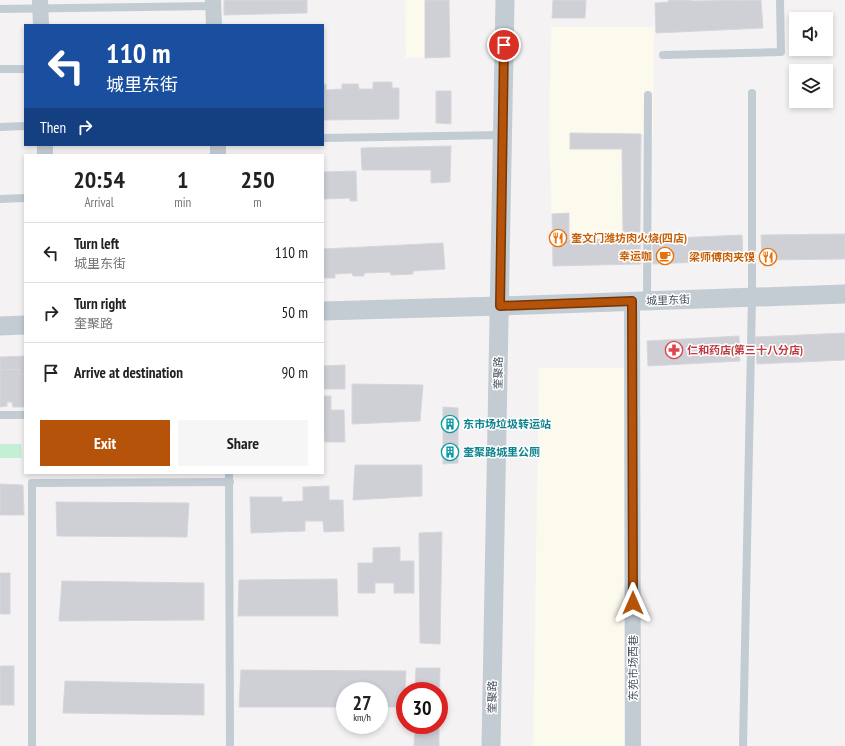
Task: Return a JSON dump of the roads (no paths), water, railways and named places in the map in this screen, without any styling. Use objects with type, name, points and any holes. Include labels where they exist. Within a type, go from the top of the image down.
[{"type":"street","name":"奎聚路","points":[[491,746],[505,0]]},
{"type":"street","points":[[213,3],[214,24]]},
{"type":"street","points":[[40,4],[41,24]]},
{"type":"street","name":"城里东街","points":[[324,311],[845,294]]},
{"type":"street","name":"东苑市场西巷","points":[[633,746],[640,301]]},
{"type":"street","points":[[0,326],[24,325]]},
{"type":"lane","points":[[663,55],[782,52],[780,0]]},
{"type":"lane","points":[[0,9],[40,4],[213,3]]},
{"type":"lane","points":[[0,70],[24,69]]},
{"type":"lane","points":[[743,746],[752,297],[752,93]]},
{"type":"lane","points":[[640,301],[648,95]]},
{"type":"lane","points":[[0,127],[24,126]]},
{"type":"lane","points":[[324,138],[503,135]]},
{"type":"lane","points":[[0,198],[24,198]]},
{"type":"lane","points":[[0,416],[24,415]]},
{"type":"lane","points":[[229,474],[230,746]]},
{"type":"lane","points":[[32,746],[32,484],[230,482]]},
{"type":"place","name":"奎文门潍坊肉火烧(四店)","points":[[558,238]]},
{"type":"place","name":"幸运咖","points":[[665,256]]},
{"type":"place","name":"梁师傅肉夹馍","points":[[768,257]]},
{"type":"place","name":"仁和药店(第三十八分店)","points":[[674,350]]},
{"type":"place","name":"东市场垃圾转运站","points":[[450,424]]},
{"type":"place","name":"奎聚路城里公厕","points":[[450,452]]}]
